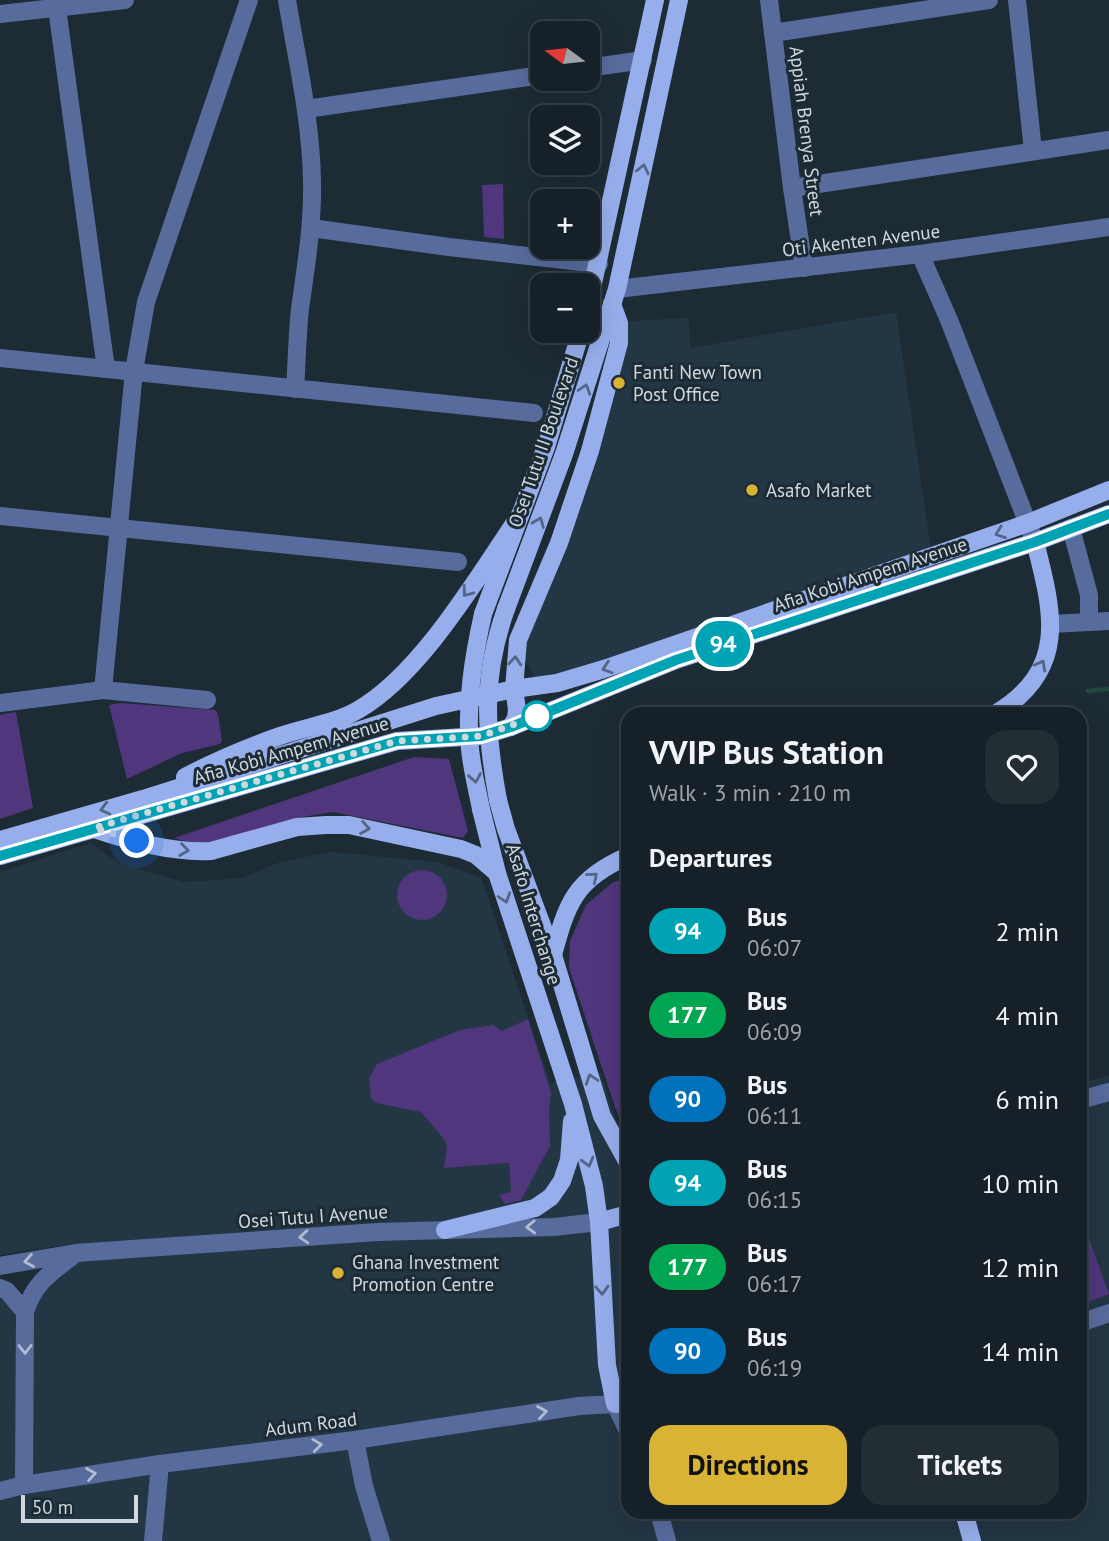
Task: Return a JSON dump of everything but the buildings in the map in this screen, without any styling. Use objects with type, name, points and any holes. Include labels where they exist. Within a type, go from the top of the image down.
[{"type":"main road","points":[[597,273],[655,0]]},
{"type":"main road","name":"Osei Tutu II Boulevard","points":[[506,609],[564,454],[614,297],[679,0]]},
{"type":"main road","points":[[511,727],[517,709],[514,689],[518,640],[559,543],[590,452],[620,343],[614,297]]},
{"type":"main road","name":"Osei Tutu II Boulevard","points":[[483,614],[546,447],[576,343]]},
{"type":"main road","name":"Afia Kobi Ampem Avenue","points":[[0,839],[143,799],[436,706],[514,689],[557,683],[604,669],[1028,523],[1109,490]]},
{"type":"main road","name":"Afia Kobi Ampem Avenue","points":[[0,856],[397,741],[481,736],[511,727],[676,660],[1035,542],[1109,514]]},
{"type":"main road","points":[[143,799],[210,764],[278,737],[343,717],[374,699],[415,661],[488,565],[520,515]]},
{"type":"main road","points":[[1007,707],[1028,687],[1041,668],[1049,648],[1051,624],[1048,595],[1035,542]]},
{"type":"main road","name":"Asafo Interchange","points":[[506,609],[494,642],[488,678],[488,736],[493,774],[506,829],[554,955],[602,1116],[621,1150]]},
{"type":"main road","name":"Asafo Interchange","points":[[483,614],[472,662],[468,704],[470,750],[497,873],[573,1104],[594,1186],[599,1222],[607,1366],[621,1401]]},
{"type":"main road","points":[[94,828],[114,836],[183,851],[211,852],[297,827],[349,825],[461,849],[476,855],[497,873]]},
{"type":"main road","points":[[554,955],[565,913],[577,892],[601,870],[621,860]]},
{"type":"main road","points":[[445,1230],[535,1208],[551,1196],[562,1181],[569,1160],[573,1104]]},
{"type":"main road","name":"Osei Tutu I Avenue","points":[[599,1222],[621,1216]]},
{"type":"main road","points":[[966,1519],[972,1541]]},
{"type":"street","points":[[0,14],[125,0]]},
{"type":"street","points":[[103,690],[134,371],[146,302],[249,0]]},
{"type":"street","points":[[287,0],[311,146],[311,228],[300,312],[295,389]]},
{"type":"street","name":"Appiah Brenya Street","points":[[769,0],[804,268]]},
{"type":"street","points":[[773,33],[989,0]]},
{"type":"street","points":[[1017,0],[1033,151]]},
{"type":"street","points":[[57,8],[106,369]]},
{"type":"street","points":[[600,66],[643,60]]},
{"type":"street","points":[[306,109],[530,77]]},
{"type":"street","points":[[792,188],[1109,140]]},
{"type":"street","name":"Oti Akenten Avenue","points":[[614,297],[804,268],[1109,227]]},
{"type":"street","points":[[311,228],[599,264]]},
{"type":"street","points":[[920,254],[949,320],[1035,542]]},
{"type":"street","points":[[0,358],[534,413]]},
{"type":"street","points":[[0,516],[458,562]]},
{"type":"street","points":[[1071,528],[1089,595],[1088,621]]},
{"type":"street","points":[[1051,624],[1109,621]]},
{"type":"street","points":[[0,703],[103,690],[207,699]]},
{"type":"street","points":[[1087,1098],[1109,1092]]},
{"type":"street","name":"Osei Tutu I Avenue","points":[[0,1266],[76,1253],[378,1232],[554,1227],[599,1222]]},
{"type":"street","points":[[24,1485],[25,1312],[32,1292],[40,1282],[76,1253]]},
{"type":"street","points":[[0,1288],[7,1291],[25,1312]]},
{"type":"street","points":[[1087,1321],[1109,1313]]},
{"type":"street","name":"Adum Road","points":[[0,1491],[160,1464],[355,1440],[579,1406],[621,1404]]},
{"type":"street","points":[[355,1440],[363,1486],[381,1541]]},
{"type":"street","points":[[153,1541],[160,1464]]},
{"type":"street","points":[[661,1519],[667,1541]]},
{"type":"shaded area","points":[[503,184],[504,239],[484,237],[482,185]]},
{"type":"shaded area","name":"Asafo Market","points":[[896,312],[931,549],[538,682],[521,654],[627,321],[689,318],[690,348]]},
{"type":"shaded area","points":[[120,703],[215,710],[222,741],[220,744],[182,753],[127,779],[109,705]]},
{"type":"shaded area","points":[[16,712],[33,808],[0,819],[0,715]]},
{"type":"shaded area","points":[[414,757],[449,759],[468,831],[463,838],[333,812],[302,817],[224,841],[196,844],[174,838]]},
{"type":"shaded area","points":[[91,843],[118,863],[184,882],[241,878],[283,861],[333,852],[437,862],[481,877],[550,1083],[601,1073],[621,1130],[621,1519],[1087,1519],[1087,1081],[1109,1076],[1109,1541],[0,1541],[0,1300],[13,1309],[51,1281],[63,1277],[59,1246],[0,1255],[0,872]]},
{"type":"shaded area","points":[[422,870],[439,878],[447,895],[439,912],[422,920],[405,912],[397,895],[405,878]]},
{"type":"shaded area","points":[[621,879],[621,1122],[569,968],[570,941],[586,905],[612,883]]},
{"type":"shaded area","points":[[528,1019],[551,1093],[550,1146],[521,1200],[505,1204],[499,1195],[511,1192],[509,1163],[444,1168],[447,1147],[444,1139],[421,1112],[376,1103],[371,1098],[369,1078],[377,1064],[460,1030],[493,1025],[502,1031]]},
{"type":"shaded area","points":[[1087,1233],[1109,1294],[1087,1302]]},
{"type":"waterway","points":[[1088,691],[1109,689]]},
{"type":"bus line","name":"94","points":[[0,856],[397,741],[481,736],[511,727],[676,660],[1035,542],[1109,514]]},
{"type":"place","name":"Fanti New Town Post Office","points":[[619,383]]},
{"type":"place","name":"Asafo Market","points":[[752,490]]},
{"type":"place","name":"Ghana Investment Promotion Centre","points":[[338,1273]]},
{"type":"route","points":[[137,841],[94,828],[397,741],[481,736],[537,716]]}]
